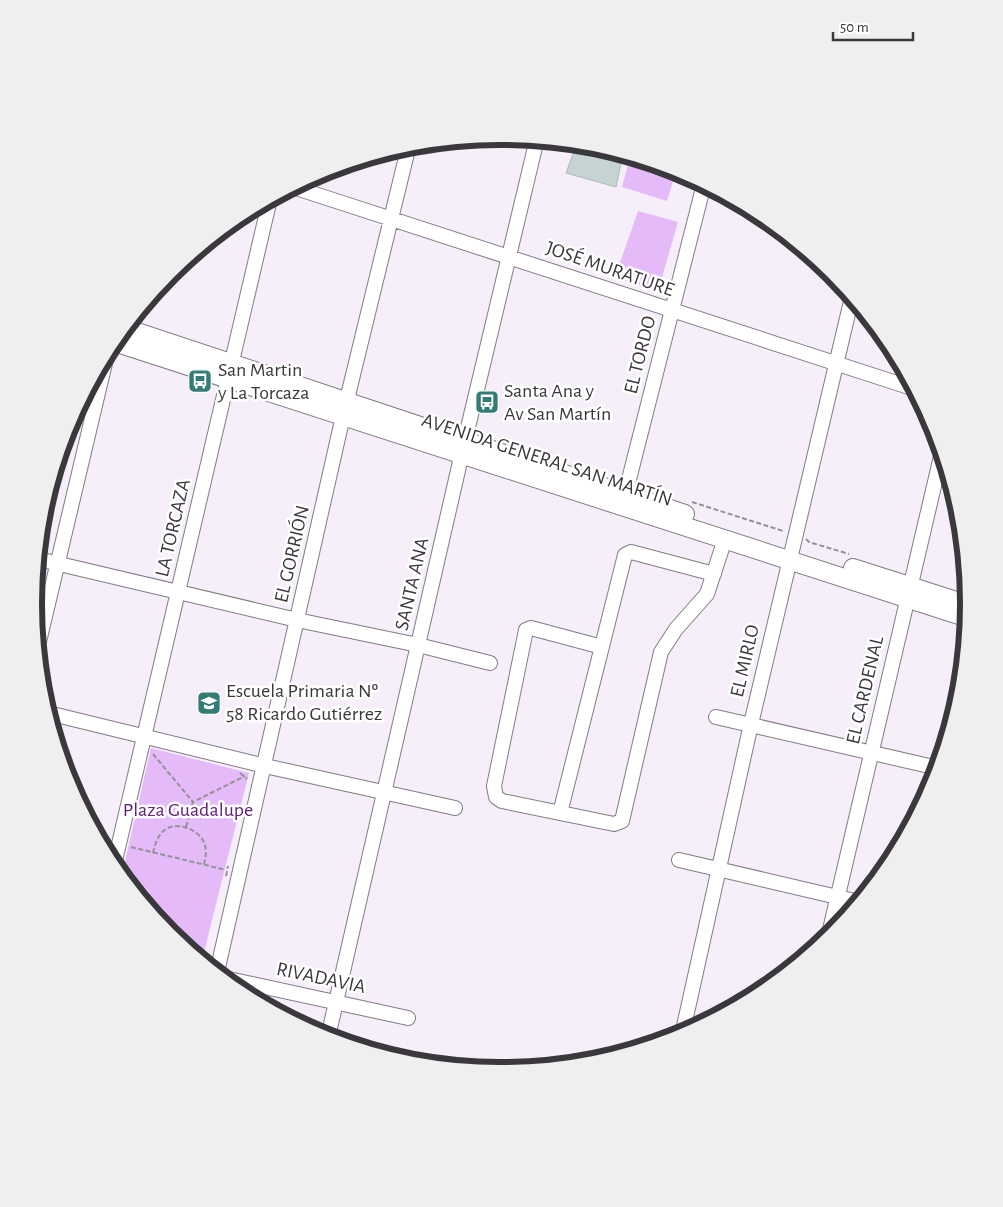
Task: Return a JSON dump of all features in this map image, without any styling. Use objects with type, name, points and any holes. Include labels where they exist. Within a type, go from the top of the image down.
[{"type":"main road","name":"AVENIDA GENERAL SAN MARTÍN","points":[[132,331],[230,372]]},
{"type":"main road","name":"AVENIDA GENERAL SAN MARTÍN","points":[[123,344],[230,372],[792,555],[909,592],[960,603]]},
{"type":"main road","name":"AVENIDA GENERAL SAN MARTÍN","points":[[909,592],[960,614]]},
{"type":"street","name":"SANTA ANA","points":[[330,1029],[463,447],[536,145]]},
{"type":"street","name":"EL GORRIÓN","points":[[219,965],[345,409],[407,154]]},
{"type":"street","name":"JOSÉ MURATURE","points":[[302,190],[905,386]]},
{"type":"street","name":"EL TORDO","points":[[624,500],[702,191]]},
{"type":"street","name":"LA TORCAZA","points":[[117,854],[268,209]]},
{"type":"street","name":"EL MIRLO","points":[[684,1025],[751,724],[850,305]]},
{"type":"street","points":[[43,625],[101,379]]},
{"type":"street","name":"EL CARDENAL","points":[[831,922],[939,465]]},
{"type":"street","points":[[602,647],[531,628],[526,630],[494,792],[496,797],[502,801],[614,824],[622,821],[661,652],[676,628],[707,594],[726,534]]},
{"type":"street","points":[[560,813],[628,553],[714,574]]},
{"type":"street","points":[[44,560],[297,620],[418,645],[490,663]]},
{"type":"street","points":[[56,715],[145,735],[265,766],[455,808]]},
{"type":"street","points":[[716,717],[931,766]]},
{"type":"street","points":[[679,860],[852,900]]},
{"type":"street","name":"RIVADAVIA","points":[[241,982],[408,1018]]},
{"type":"path","points":[[153,754],[194,802]]},
{"type":"path","points":[[186,828],[194,802],[265,766]]},
{"type":"path","points":[[231,771],[245,776],[249,782]]},
{"type":"path","points":[[153,853],[156,842],[166,830],[178,826],[196,832],[205,845],[204,865]]},
{"type":"path","points":[[119,844],[226,870]]},
{"type":"path","points":[[226,879],[228,866]]},
{"type":"green space","points":[[628,165],[674,178],[667,201],[622,187]]},
{"type":"green space","points":[[638,211],[678,222],[658,291],[615,277]]},
{"type":"green space","name":"Plaza Guadalupe","points":[[151,748],[249,773],[204,953],[156,906],[124,865]]},
{"type":"building","points":[[574,150],[622,161],[616,187],[566,173]]},
{"type":"place","name":"San Martin y La Torcaza","points":[[200,381]]},
{"type":"place","name":"Santa Ana y Av San Martín","points":[[487,402]]},
{"type":"place","name":"Escuela Primaria Nº 58 Ricardo Gutiérrez","points":[[209,703]]}]
